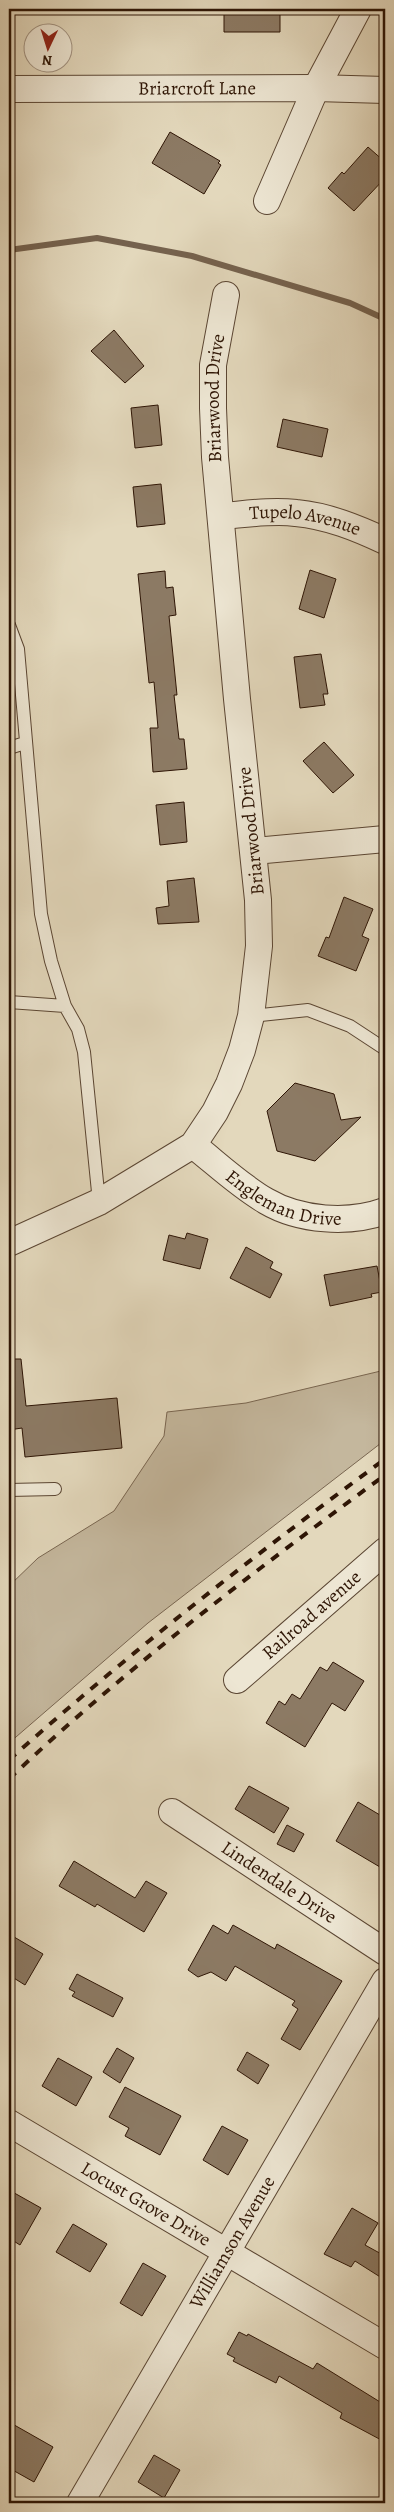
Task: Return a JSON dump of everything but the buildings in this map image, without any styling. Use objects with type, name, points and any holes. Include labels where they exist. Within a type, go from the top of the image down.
[{"type":"street","points":[[267,201],[316,88],[358,9]]},
{"type":"street","name":"Briarcroft Lane","points":[[9,88],[316,88],[385,90]]},
{"type":"street","name":"Briarwood Drive","points":[[9,1244],[99,1202],[193,1145],[215,1112],[229,1084],[242,1050],[251,1016],[259,946],[254,851],[237,699],[222,516],[215,458],[213,365],[226,296]]},
{"type":"street","name":"Tupelo Avenue","points":[[222,516],[296,513],[354,526],[385,541]]},
{"type":"street","points":[[254,851],[385,839]]},
{"type":"street","name":"Engleman Drive","points":[[193,1145],[253,1192],[285,1209],[333,1219],[364,1218],[385,1211]]},
{"type":"street","name":"Railroad avenue","points":[[237,1680],[385,1551]]},
{"type":"street","name":"Lindendale Drive","points":[[172,1812],[385,1952]]},
{"type":"street","name":"Williamson Avenue","points":[[80,2503],[228,2253],[385,1981]]},
{"type":"street","name":"Locust Grove Drive","points":[[9,2123],[385,2346]]},
{"type":"lane","points":[[9,625],[18,649],[41,914],[51,961],[65,1006],[78,1029],[84,1052],[99,1202]]},
{"type":"lane","points":[[9,748],[25,743]]},
{"type":"lane","points":[[9,1002],[65,1006]]},
{"type":"lane","points":[[251,1016],[308,1010],[350,1026],[385,1049]]},
{"type":"lane","points":[[9,1490],[55,1489]]},
{"type":"shaded area","points":[[385,1370],[385,1440],[148,1623],[9,1743],[9,1586],[38,1558],[114,1511],[164,1436],[167,1412],[246,1403]]},
{"type":"waterway","points":[[9,250],[97,238],[192,256],[350,303],[385,319]]},
{"type":"railway","points":[[9,1760],[100,1681],[194,1605],[385,1459]]},
{"type":"railway","points":[[9,1779],[53,1738],[145,1659],[288,1547],[385,1475]]}]
